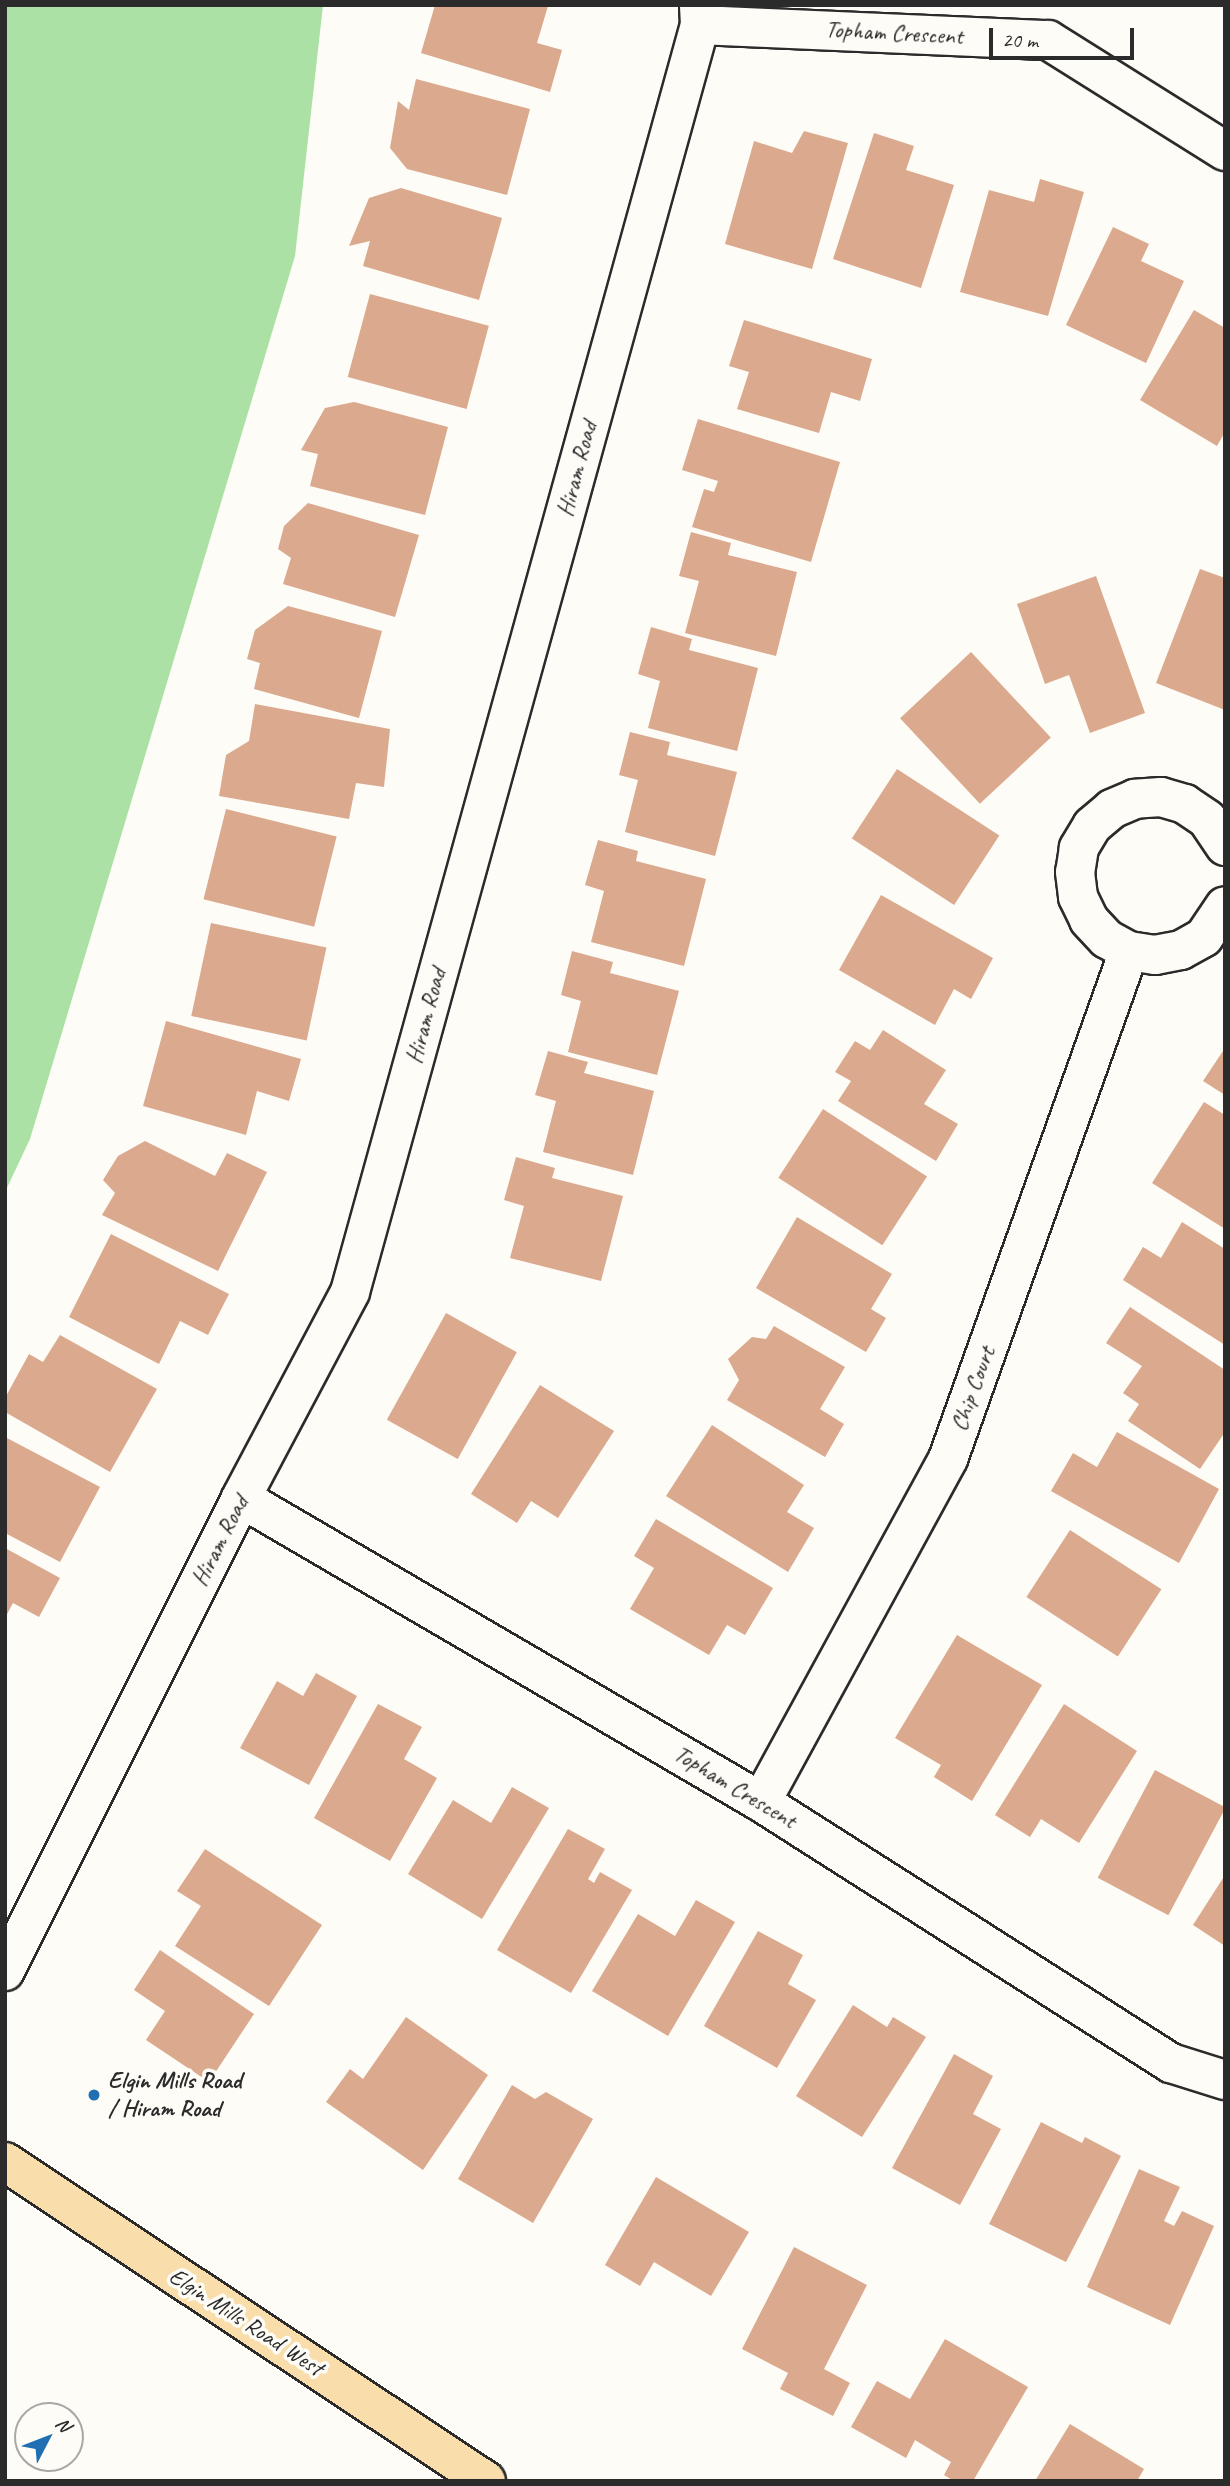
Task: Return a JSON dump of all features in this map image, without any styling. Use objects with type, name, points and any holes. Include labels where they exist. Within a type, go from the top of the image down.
[{"type":"main road","name":"Elgin Mills Road West","points":[[5,2162],[486,2481]]},
{"type":"street","name":"Topham Crescent","points":[[699,15],[1048,40],[1225,151]]},
{"type":"street","name":"Hiram Road","points":[[5,1971],[241,1498],[350,1292],[699,15]]},
{"type":"street","points":[[1225,846],[1207,819],[1185,804],[1161,797],[1135,799],[1112,809],[1092,826],[1080,848],[1075,872],[1078,898],[1089,920],[1107,939],[1129,951],[1155,954],[1181,950],[1204,937],[1225,906]]},
{"type":"street","name":"Chip Court","points":[[761,1802],[948,1459],[1129,951]]},
{"type":"street","name":"Topham Crescent","points":[[241,1498],[761,1802],[1171,2063],[1225,2080]]},
{"type":"green space","points":[[5,5],[323,5],[295,256],[30,1139],[5,1192]]},
{"type":"building","points":[[435,5],[548,6],[537,43],[562,50],[550,92],[421,53]]},
{"type":"building","points":[[416,79],[530,109],[507,195],[407,169],[390,148],[398,101],[409,110]]},
{"type":"building","points":[[804,131],[848,143],[812,269],[725,244],[754,141],[792,153]]},
{"type":"building","points":[[874,133],[914,146],[906,170],[954,185],[921,288],[833,259]]},
{"type":"building","points":[[1040,179],[1084,192],[1048,316],[960,292],[989,190],[1034,202]]},
{"type":"building","points":[[401,188],[502,218],[479,300],[363,266],[370,241],[349,246],[369,198]]},
{"type":"building","points":[[1113,227],[1149,244],[1141,261],[1184,281],[1146,363],[1066,325]]},
{"type":"building","points":[[370,294],[489,326],[467,409],[348,377]]},
{"type":"building","points":[[1194,310],[1225,328],[1225,432],[1217,446],[1140,400]]},
{"type":"building","points":[[744,320],[872,359],[860,401],[831,392],[819,433],[737,409],[749,372],[729,366]]},
{"type":"building","points":[[354,402],[448,427],[425,515],[310,486],[318,454],[301,450],[325,408]]},
{"type":"building","points":[[698,419],[840,462],[811,562],[692,527],[704,489],[714,492],[718,481],[682,470]]},
{"type":"building","points":[[308,503],[419,535],[395,617],[283,584],[291,558],[278,549],[284,526]]},
{"type":"building","points":[[691,532],[731,543],[728,555],[797,572],[776,656],[685,633],[699,581],[679,576]]},
{"type":"building","points":[[1200,569],[1225,578],[1225,710],[1156,683]]},
{"type":"building","points":[[1096,576],[1145,713],[1090,733],[1069,675],[1045,684],[1017,604]]},
{"type":"building","points":[[288,606],[382,631],[359,718],[254,689],[260,663],[247,659],[255,630]]},
{"type":"building","points":[[651,627],[692,639],[689,650],[758,668],[737,751],[648,728],[660,681],[638,674]]},
{"type":"building","points":[[971,652],[1051,738],[980,804],[900,718]]},
{"type":"building","points":[[255,704],[390,729],[384,787],[356,783],[349,819],[219,796],[226,755],[249,741]]},
{"type":"building","points":[[630,732],[670,742],[667,755],[737,772],[715,856],[625,832],[638,780],[619,775]]},
{"type":"building","points":[[897,769],[999,835],[954,905],[852,839]]},
{"type":"building","points":[[226,809],[337,837],[314,927],[204,899]]},
{"type":"building","points":[[598,840],[638,851],[636,861],[706,879],[684,966],[591,942],[604,891],[585,885]]},
{"type":"building","points":[[881,895],[993,958],[971,999],[954,989],[935,1025],[839,970]]},
{"type":"building","points":[[211,923],[326,948],[307,1040],[191,1016]]},
{"type":"building","points":[[572,951],[613,962],[610,973],[679,991],[657,1075],[568,1052],[581,1001],[561,995]]},
{"type":"building","points":[[166,1021],[301,1059],[289,1101],[257,1091],[246,1135],[143,1106]]},
{"type":"building","points":[[883,1030],[946,1070],[924,1104],[958,1124],[936,1161],[838,1101],[851,1081],[835,1072],[855,1041],[870,1050]]},
{"type":"building","points":[[1225,1048],[1225,1095],[1203,1081]]},
{"type":"building","points":[[548,1051],[588,1062],[584,1073],[654,1091],[633,1175],[543,1152],[556,1101],[535,1095]]},
{"type":"building","points":[[1204,1102],[1225,1115],[1225,1229],[1152,1183]]},
{"type":"building","points":[[823,1109],[927,1177],[882,1245],[778,1178]]},
{"type":"building","points":[[145,1141],[215,1176],[227,1153],[267,1172],[218,1271],[102,1215],[115,1193],[103,1180],[118,1156]]},
{"type":"building","points":[[516,1157],[555,1168],[552,1178],[623,1196],[601,1281],[510,1258],[524,1206],[504,1200]]},
{"type":"building","points":[[797,1217],[892,1274],[871,1309],[886,1318],[866,1352],[756,1288]]},
{"type":"building","points":[[1182,1222],[1225,1249],[1225,1345],[1123,1280],[1143,1247],[1161,1258]]},
{"type":"building","points":[[111,1234],[229,1294],[208,1335],[180,1321],[159,1364],[69,1317]]},
{"type":"building","points":[[1130,1307],[1225,1370],[1225,1432],[1200,1469],[1128,1421],[1139,1404],[1123,1393],[1142,1366],[1106,1343]]},
{"type":"building","points":[[446,1313],[517,1352],[458,1459],[387,1420]]},
{"type":"building","points":[[774,1326],[845,1367],[820,1409],[844,1424],[825,1457],[727,1400],[739,1380],[728,1359],[752,1337],[766,1339]]},
{"type":"building","points":[[60,1335],[157,1389],[110,1472],[5,1412],[5,1398],[29,1354],[43,1362]]},
{"type":"building","points":[[540,1385],[614,1431],[558,1518],[531,1501],[517,1523],[471,1494]]},
{"type":"building","points":[[712,1425],[804,1485],[787,1512],[814,1528],[788,1572],[666,1496]]},
{"type":"building","points":[[1117,1432],[1219,1489],[1179,1563],[1051,1491],[1073,1453],[1097,1467]]},
{"type":"building","points":[[5,1437],[100,1487],[60,1562],[5,1533]]},
{"type":"building","points":[[656,1519],[773,1588],[745,1635],[727,1625],[709,1655],[630,1609],[654,1568],[634,1556]]},
{"type":"building","points":[[1070,1530],[1161,1589],[1118,1656],[1026,1597]]},
{"type":"building","points":[[5,1548],[60,1578],[39,1617],[13,1603],[5,1618]]},
{"type":"building","points":[[957,1635],[1042,1685],[972,1801],[934,1777],[941,1765],[895,1738]]},
{"type":"building","points":[[316,1673],[357,1696],[309,1785],[240,1748],[277,1681],[303,1696]]},
{"type":"building","points":[[378,1704],[422,1727],[404,1759],[437,1778],[390,1861],[314,1818]]},
{"type":"building","points":[[1064,1704],[1137,1751],[1079,1843],[1041,1819],[1030,1837],[995,1815]]},
{"type":"building","points":[[1155,1770],[1225,1807],[1168,1915],[1098,1878]]},
{"type":"building","points":[[512,1787],[549,1808],[482,1919],[408,1874],[453,1800],[491,1823]]},
{"type":"building","points":[[568,1829],[605,1849],[588,1879],[594,1883],[600,1872],[632,1890],[571,1993],[497,1950]]},
{"type":"building","points":[[205,1849],[322,1925],[269,2006],[175,1946],[201,1906],[177,1891]]},
{"type":"building","points":[[1225,1875],[1225,1946],[1193,1925]]},
{"type":"building","points":[[696,1900],[735,1922],[668,2036],[592,1991],[638,1914],[675,1936]]},
{"type":"building","points":[[758,1931],[803,1955],[788,1984],[816,2000],[777,2068],[704,2026]]},
{"type":"building","points":[[160,1950],[254,2014],[209,2082],[146,2040],[165,2011],[134,1990]]},
{"type":"building","points":[[853,2005],[887,2027],[893,2017],[926,2037],[862,2137],[796,2096]]},
{"type":"building","points":[[406,2017],[488,2075],[423,2170],[326,2102],[350,2069],[363,2079]]},
{"type":"building","points":[[954,2054],[993,2076],[973,2114],[1001,2129],[960,2205],[892,2168]]},
{"type":"building","points":[[512,2085],[535,2099],[546,2092],[593,2119],[533,2223],[458,2179]]},
{"type":"building","points":[[1041,2122],[1082,2143],[1085,2137],[1121,2156],[1066,2262],[989,2224]]},
{"type":"building","points":[[1139,2169],[1180,2187],[1164,2221],[1174,2226],[1182,2211],[1214,2226],[1170,2325],[1087,2287]]},
{"type":"building","points":[[656,2177],[749,2232],[711,2296],[654,2262],[640,2286],[605,2265]]},
{"type":"building","points":[[794,2247],[867,2285],[824,2369],[850,2383],[833,2416],[780,2389],[788,2373],[742,2349]]},
{"type":"building","points":[[945,2339],[1028,2387],[973,2481],[954,2481],[944,2475],[951,2462],[915,2440],[906,2458],[851,2427],[877,2381],[910,2399]]},
{"type":"building","points":[[1070,2424],[1144,2469],[1137,2481],[1035,2481]]},
{"type":"place","name":"Elgin Mills Road / Hiram Road","points":[[94,2095]]}]
